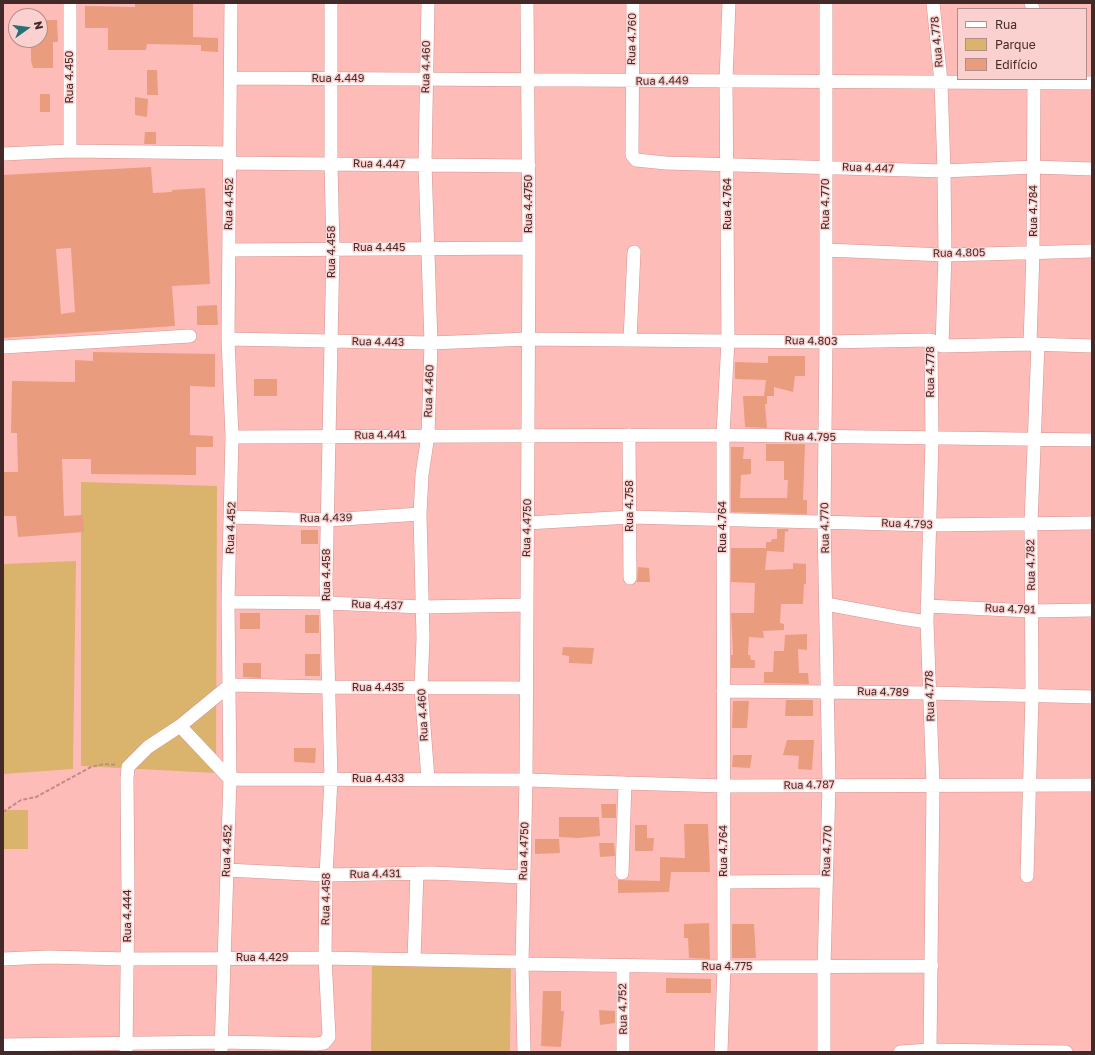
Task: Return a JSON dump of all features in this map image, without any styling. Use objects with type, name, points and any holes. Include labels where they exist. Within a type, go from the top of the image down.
[{"type":"street","name":"Rua 4.450","points":[[70,3],[70,151]]},
{"type":"street","name":"Rua 4.452","points":[[221,1047],[230,779],[228,602],[232,437],[228,339],[231,3]]},
{"type":"street","name":"Rua 4.458","points":[[221,1047],[324,1043],[329,1037],[325,958],[326,875],[331,780],[327,688],[327,603],[333,248],[330,79],[331,3]]},
{"type":"street","name":"Rua 4.460","points":[[428,3],[426,164],[427,248],[431,343],[428,435],[422,474],[420,514],[422,607],[421,688],[428,779]]},
{"type":"street","name":"Rua 4.4750","points":[[524,1052],[522,963],[526,780],[525,688],[529,248],[527,3]]},
{"type":"street","name":"Rua 4.760","points":[[632,147],[631,81],[633,3]]},
{"type":"street","name":"Rua 4.764","points":[[721,1052],[724,967],[723,435],[728,340],[728,165],[726,80],[729,3]]},
{"type":"street","name":"Rua 4.770","points":[[824,1052],[824,968],[829,785],[824,521],[826,342],[826,3]]},
{"type":"street","name":"Rua 4.778","points":[[930,1051],[933,786],[927,622],[936,343],[945,255],[941,82],[934,3]]},
{"type":"street","name":"Rua 4.449","points":[[231,78],[528,81],[1034,81],[1092,83]]},
{"type":"street","name":"Rua 4.784","points":[[1034,81],[1034,344]]},
{"type":"street","name":"Rua 4.447","points":[[632,147],[632,157],[636,160],[728,165],[826,166],[944,171],[1034,167],[1092,169]]},
{"type":"street","name":"Rua 4.447","points":[[3,154],[70,151],[331,163],[529,166]]},
{"type":"street","name":"Rua 4.445","points":[[229,250],[333,248],[529,248]]},
{"type":"street","name":"Rua 4.805","points":[[826,250],[945,255],[1092,251]]},
{"type":"street","points":[[630,340],[634,252]]},
{"type":"street","points":[[3,347],[190,336]]},
{"type":"street","name":"Rua 4.443","points":[[228,339],[431,343],[528,340]]},
{"type":"street","name":"Rua 4.803","points":[[528,340],[728,340],[1092,346]]},
{"type":"street","name":"Rua 4.782","points":[[1026,876],[1032,696],[1030,523],[1034,344]]},
{"type":"street","name":"Rua 4.441","points":[[232,437],[528,435]]},
{"type":"street","name":"Rua 4.795","points":[[528,435],[723,435],[825,438],[1092,440]]},
{"type":"street","name":"Rua 4.758","points":[[629,435],[630,578]]},
{"type":"street","name":"Rua 4.439","points":[[231,516],[328,520],[420,514]]},
{"type":"street","name":"Rua 4.793","points":[[527,523],[630,517],[930,525],[1092,523]]},
{"type":"street","name":"Rua 4.437","points":[[228,602],[327,603],[422,607],[526,605]]},
{"type":"street","points":[[826,604],[927,622]]},
{"type":"street","name":"Rua 4.791","points":[[928,606],[1032,611],[1092,610]]},
{"type":"street","points":[[128,773],[148,747],[180,726],[230,685]]},
{"type":"street","name":"Rua 4.435","points":[[230,685],[327,688],[525,688]]},
{"type":"street","name":"Rua 4.789","points":[[723,691],[828,691],[1092,697]]},
{"type":"street","points":[[180,726],[230,779]]},
{"type":"street","name":"Rua 4.444","points":[[126,1048],[128,773]]},
{"type":"street","name":"Rua 4.433","points":[[230,779],[526,780]]},
{"type":"street","name":"Rua 4.787","points":[[526,780],[724,786],[1092,785]]},
{"type":"street","points":[[622,873],[625,783]]},
{"type":"street","name":"Rua 4.431","points":[[226,870],[326,875],[417,873],[523,877]]},
{"type":"street","points":[[414,959],[417,873]]},
{"type":"street","points":[[724,882],[826,881]]},
{"type":"street","name":"Rua 4.429","points":[[3,959],[48,957],[127,959],[325,958],[414,959],[522,963]]},
{"type":"street","name":"Rua 4.775","points":[[522,963],[622,966],[824,968],[932,966]]},
{"type":"street","name":"Rua 4.752","points":[[622,966],[623,1052]]},
{"type":"street","points":[[3,1045],[126,1048],[221,1047]]},
{"type":"street","points":[[900,1052],[1066,1052]]},
{"type":"path","points":[[3,812],[21,800],[36,797],[91,766],[104,764],[128,773]]},
{"type":"green space","points":[[81,482],[217,486],[216,773],[81,766]]},
{"type":"green space","points":[[76,561],[73,769],[3,774],[3,564]]},
{"type":"green space","points":[[3,810],[28,810],[28,849],[3,849]]},
{"type":"green space","points":[[372,959],[511,961],[510,1052],[371,1052]]},
{"type":"building","points":[[193,3],[193,37],[218,38],[218,52],[201,51],[201,45],[147,44],[146,50],[108,50],[108,28],[85,28],[85,6],[135,7],[135,4]]},
{"type":"building","points":[[48,20],[57,20],[58,42],[53,42],[53,68],[33,68],[31,61],[31,48],[48,48]]},
{"type":"building","points":[[147,70],[157,70],[158,95],[147,95]]},
{"type":"building","points":[[40,94],[50,94],[50,112],[40,112]]},
{"type":"building","points":[[135,97],[148,99],[147,117],[135,115]]},
{"type":"building","points":[[145,132],[156,132],[156,144],[144,144]]},
{"type":"building","points":[[151,167],[153,193],[205,188],[210,284],[172,286],[175,326],[3,338],[3,175]],"holes":[[[71,248],[75,312],[61,314],[56,249]]]},
{"type":"building","points":[[217,305],[218,325],[197,325],[197,306]]},
{"type":"building","points":[[93,352],[215,354],[215,387],[190,386],[190,435],[213,436],[213,447],[196,447],[196,475],[91,474],[91,459],[62,459],[64,516],[83,515],[84,532],[18,537],[16,516],[3,516],[3,472],[18,472],[17,433],[11,433],[12,381],[75,382],[75,360],[93,361]]},
{"type":"building","points":[[768,356],[805,356],[805,376],[795,376],[793,392],[774,387],[774,396],[764,396],[766,380],[735,379],[735,362],[768,363]]},
{"type":"building","points":[[254,379],[277,379],[277,396],[254,396]]},
{"type":"building","points":[[743,396],[767,396],[767,404],[765,404],[767,428],[745,427]]},
{"type":"building","points":[[766,444],[805,444],[803,500],[807,500],[807,514],[731,512],[731,447],[744,447],[743,459],[751,459],[751,474],[741,475],[740,498],[787,498],[788,480],[784,480],[784,461],[766,461]]},
{"type":"building","points":[[777,529],[788,529],[788,532],[785,531],[784,552],[767,551],[765,570],[793,569],[793,563],[806,564],[806,584],[804,584],[803,604],[781,604],[780,623],[784,624],[784,630],[763,631],[764,638],[749,637],[748,655],[750,655],[751,660],[755,660],[755,668],[731,668],[731,655],[733,655],[731,613],[754,613],[755,583],[731,582],[731,548],[766,548],[766,542],[771,542],[772,539],[777,539]]},
{"type":"building","points":[[301,530],[318,530],[318,544],[301,544]]},
{"type":"building","points":[[638,567],[649,568],[650,582],[637,582]]},
{"type":"building","points":[[240,613],[260,613],[260,629],[240,629]]},
{"type":"building","points":[[305,615],[319,615],[319,633],[305,633]]},
{"type":"building","points":[[807,634],[807,650],[798,649],[799,673],[808,673],[809,684],[764,683],[764,672],[773,672],[774,651],[784,651],[785,635]]},
{"type":"building","points":[[563,647],[594,648],[592,664],[569,663],[569,656],[562,655]]},
{"type":"building","points":[[305,654],[320,654],[320,676],[305,676]]},
{"type":"building","points":[[243,663],[261,663],[261,678],[243,677]]},
{"type":"building","points":[[786,700],[813,700],[813,716],[785,716]]},
{"type":"building","points":[[733,701],[749,701],[747,728],[732,728]]},
{"type":"building","points":[[787,740],[814,740],[812,770],[798,769],[799,756],[783,755]]},
{"type":"building","points":[[294,748],[316,748],[315,763],[294,762]]},
{"type":"building","points":[[733,755],[752,755],[750,768],[732,767]]},
{"type":"building","points":[[601,804],[616,804],[616,818],[602,818]]},
{"type":"building","points":[[559,817],[599,817],[600,836],[578,838],[559,837]]},
{"type":"building","points":[[684,824],[708,824],[710,872],[671,872],[669,892],[618,893],[618,880],[660,881],[660,857],[685,858]]},
{"type":"building","points":[[635,825],[647,825],[647,838],[654,838],[653,851],[635,851]]},
{"type":"building","points":[[535,839],[559,839],[560,853],[535,854]]},
{"type":"building","points":[[599,843],[614,843],[615,856],[600,857]]},
{"type":"building","points":[[709,923],[710,959],[689,958],[688,938],[684,938],[684,924]]},
{"type":"building","points":[[732,924],[754,924],[756,958],[732,958]]},
{"type":"building","points":[[666,978],[711,979],[711,993],[666,993]]},
{"type":"building","points":[[543,991],[561,991],[561,1011],[564,1011],[561,1047],[541,1046]]},
{"type":"building","points":[[599,1010],[615,1011],[615,1023],[600,1025]]}]
